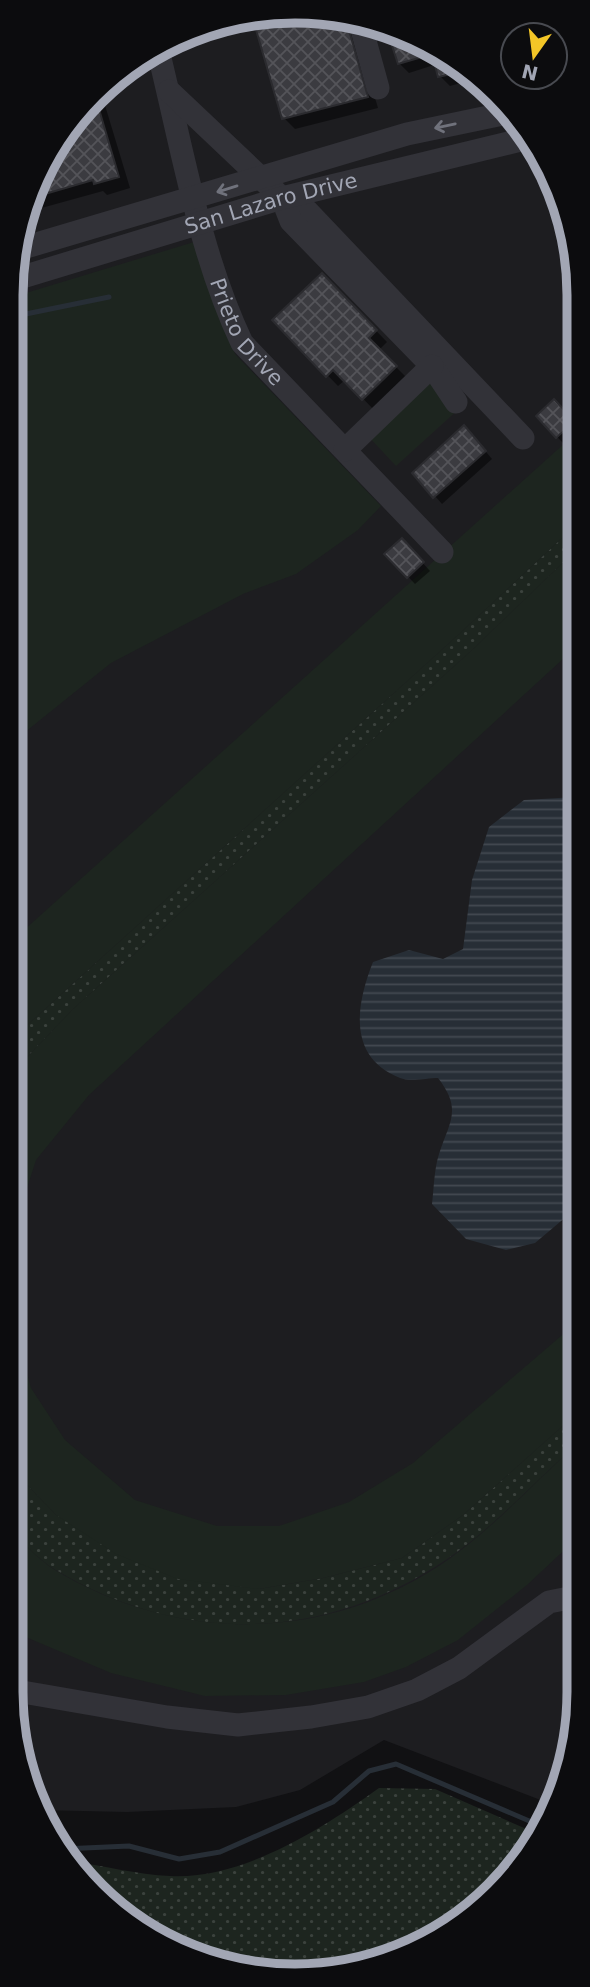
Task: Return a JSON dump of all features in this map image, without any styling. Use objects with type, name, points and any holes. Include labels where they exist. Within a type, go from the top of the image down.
[{"type":"street","points":[[362,31],[377,88]]},
{"type":"street","name":"Prieto Drive","points":[[160,58],[200,223],[224,306],[242,344],[442,552]]},
{"type":"street","points":[[168,91],[282,198],[307,211],[477,386],[523,438]]},
{"type":"street","name":"San Lazaro Drive","points":[[27,247],[407,134],[500,115]]},
{"type":"street","name":"San Lazaro Drive","points":[[23,277],[282,198],[519,141]]},
{"type":"street","points":[[282,198],[290,221],[432,366],[456,402]]},
{"type":"street","points":[[345,450],[432,366]]},
{"type":"street","points":[[23,1692],[167,1717],[238,1725],[311,1717],[368,1707],[417,1690],[459,1668],[549,1602],[567,1598]]},
{"type":"shaded area","points":[[313,23],[348,28],[399,43],[431,59],[461,79],[488,102],[511,129],[531,159],[547,191],[565,259],[567,1710],[558,1762],[544,1801],[384,1740],[300,1790],[236,1807],[127,1812],[50,1810],[32,1762],[23,1710],[23,277],[28,242],[43,191],[59,159],[79,129],[115,90],[159,59],[207,37],[259,25]]},
{"type":"shaded area","points":[[194,242],[235,354],[381,506],[358,530],[296,574],[243,594],[111,663],[23,734],[23,295]]},
{"type":"shaded area","points":[[432,378],[460,408],[396,466],[368,436]]},
{"type":"shaded area","points":[[567,441],[567,533],[23,1029],[23,931]]},
{"type":"shaded area","points":[[567,533],[567,559],[471,651],[72,1010],[23,1061],[23,1029]]},
{"type":"shaded area","points":[[567,559],[567,655],[89,1095],[36,1160],[23,1200],[23,1061],[72,1010],[471,651]]},
{"type":"shaded area","points":[[567,798],[567,1216],[535,1243],[506,1250],[466,1239],[432,1204],[437,1160],[452,1116],[450,1099],[438,1078],[404,1079],[383,1069],[371,1057],[364,1043],[360,1012],[373,962],[409,950],[443,959],[463,949],[472,880],[489,827],[524,800]]},
{"type":"shaded area","points":[[567,1331],[567,1422],[463,1515],[402,1558],[323,1578],[259,1589],[178,1579],[116,1554],[56,1515],[23,1481],[23,1360],[31,1388],[65,1440],[135,1500],[217,1526],[279,1526],[349,1502],[413,1463]]},
{"type":"shaded area","points":[[567,1422],[567,1453],[464,1547],[400,1586],[352,1606],[303,1619],[253,1624],[203,1622],[153,1612],[104,1595],[56,1570],[23,1543],[23,1481],[56,1515],[259,1589],[323,1578],[402,1558],[463,1515]]},
{"type":"shaded area","points":[[567,1454],[567,1548],[527,1585],[458,1640],[406,1667],[364,1682],[286,1695],[205,1696],[111,1673],[23,1634],[23,1543],[55,1570],[103,1595],[152,1612],[203,1622],[254,1624],[305,1619],[354,1607],[403,1587],[449,1559],[498,1519]]},
{"type":"shaded area","points":[[379,1788],[435,1789],[529,1830],[488,1885],[461,1908],[431,1928],[383,1950],[313,1964],[259,1962],[191,1944],[159,1928],[129,1908],[102,1885],[83,1863],[145,1874],[197,1875],[253,1861],[332,1820]]},
{"type":"building","points":[[313,23],[348,28],[368,97],[282,119],[255,26]]},
{"type":"building","points":[[390,40],[421,54],[422,57],[398,64]]},
{"type":"building","points":[[434,61],[453,74],[438,77]]},
{"type":"building","points":[[98,106],[119,177],[94,184],[93,180],[45,194],[44,189],[59,159]]},
{"type":"building","points":[[322,273],[377,330],[369,338],[397,366],[362,400],[333,370],[326,377],[272,320]]},
{"type":"building","points":[[554,399],[567,413],[567,428],[556,438],[536,416]]},
{"type":"building","points":[[464,425],[486,451],[433,498],[412,473]]},
{"type":"building","points":[[402,538],[424,562],[407,578],[384,554]]},
{"type":"waterway","points":[[23,315],[109,297]]},
{"type":"waterway","points":[[73,1849],[129,1846],[179,1859],[220,1852],[333,1802],[369,1771],[396,1764],[534,1823]]}]
